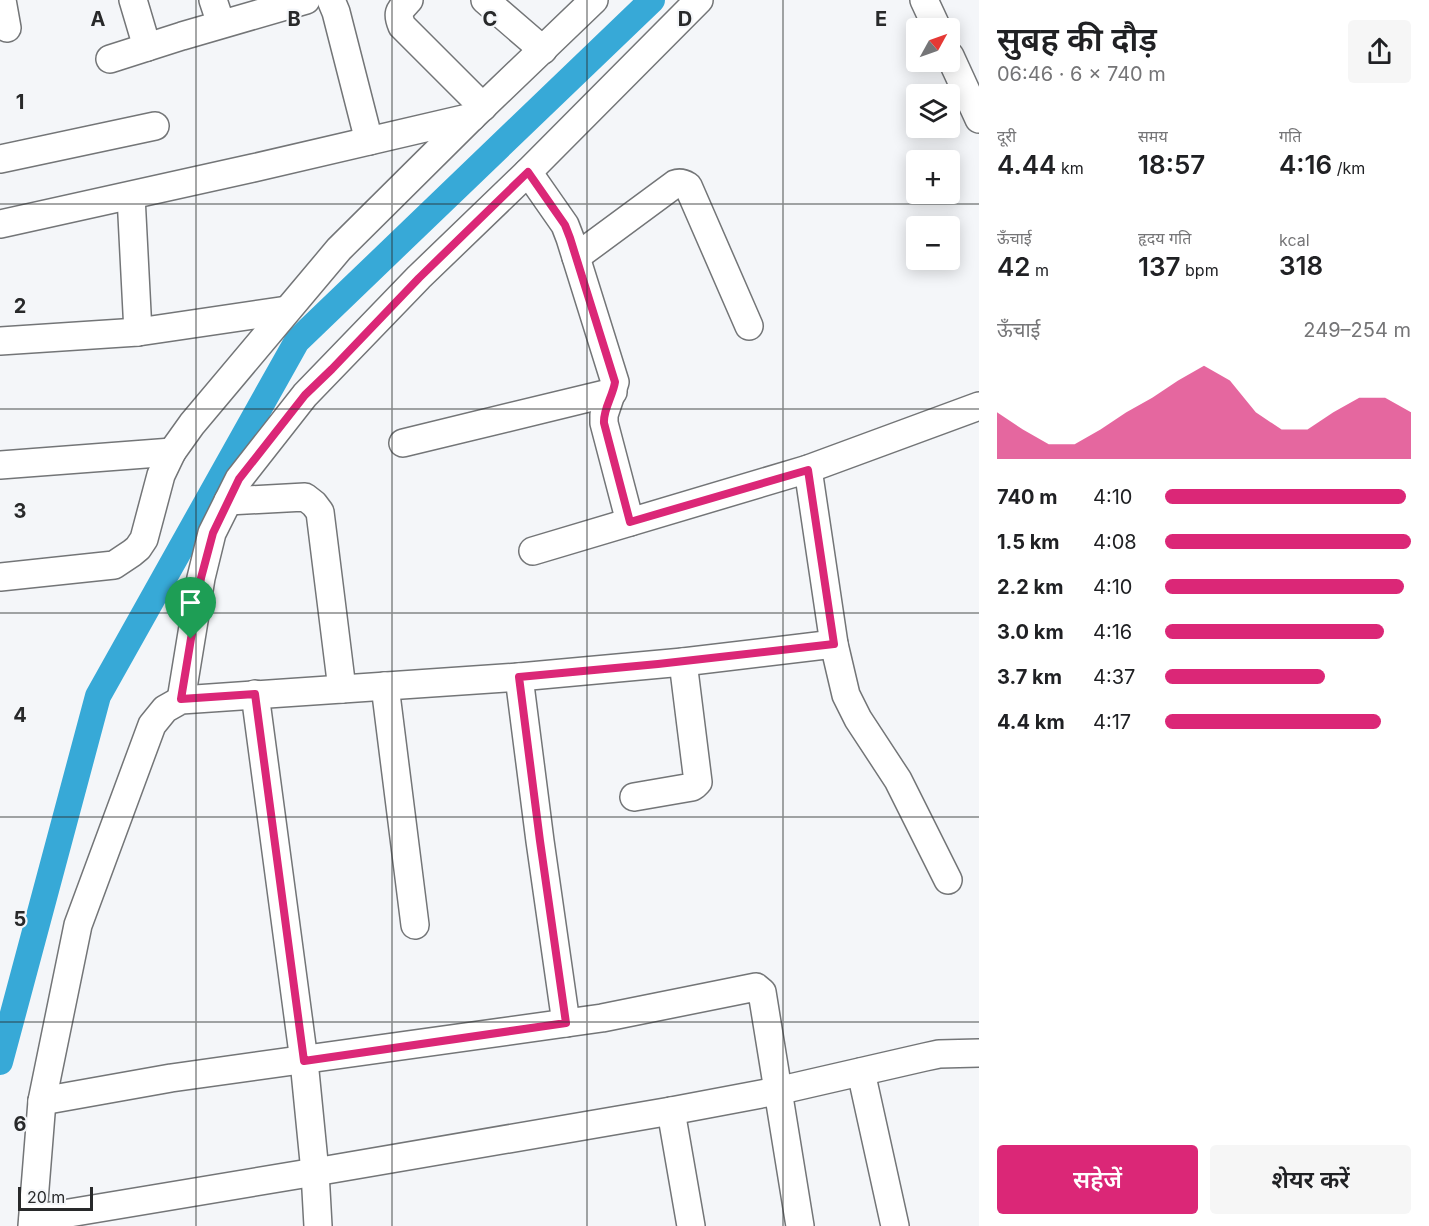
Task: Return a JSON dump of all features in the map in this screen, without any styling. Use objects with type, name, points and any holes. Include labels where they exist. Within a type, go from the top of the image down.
[{"type":"street","points":[[2,0],[7,28]]},
{"type":"street","points":[[133,0],[147,47]]},
{"type":"street","points":[[110,59],[147,47],[217,12],[306,0]]},
{"type":"street","points":[[331,0],[369,141]]},
{"type":"street","points":[[409,0],[399,11],[402,26],[477,112]]},
{"type":"street","points":[[485,0],[543,50]]},
{"type":"street","points":[[0,577],[114,565],[138,548],[144,539],[161,475],[172,452],[192,424],[339,249],[594,0]]},
{"type":"street","points":[[181,699],[201,578],[213,533],[239,479],[305,395],[419,278],[699,0]]},
{"type":"street","points":[[924,0],[932,18]]},
{"type":"street","points":[[957,72],[979,119]]},
{"type":"street","points":[[0,224],[369,141],[477,112]]},
{"type":"street","points":[[0,159],[154,126]]},
{"type":"street","points":[[528,172],[565,225],[615,382],[604,416],[604,423],[630,522]]},
{"type":"street","points":[[576,257],[675,184],[684,183],[688,186],[748,326]]},
{"type":"street","points":[[131,196],[138,332]]},
{"type":"street","points":[[0,341],[138,332],[287,310]]},
{"type":"street","points":[[403,443],[613,392]]},
{"type":"street","points":[[533,551],[808,470],[979,406]]},
{"type":"street","points":[[0,465],[172,452]]},
{"type":"street","points":[[808,470],[834,644],[846,695],[850,706],[898,780],[948,880]]},
{"type":"street","points":[[228,501],[305,497],[320,512],[342,689]]},
{"type":"street","points":[[834,644],[683,662],[519,677],[181,699],[165,709],[152,725],[78,925],[42,1101],[33,1222],[670,1111],[777,1091],[939,1054],[979,1053]]},
{"type":"street","points":[[634,797],[692,787],[698,782],[683,662]]},
{"type":"street","points":[[519,677],[566,1023]]},
{"type":"street","points":[[385,686],[415,926]]},
{"type":"street","points":[[255,694],[304,1061],[318,1226]]},
{"type":"street","points":[[42,1101],[171,1078],[602,1018],[756,987],[762,992],[800,1226]]},
{"type":"street","points":[[861,1072],[895,1226]]},
{"type":"street","points":[[670,1111],[691,1226]]},
{"type":"waterway","points":[[0,1062],[98,696],[297,341],[652,0]]},
{"type":"route","points":[[528,172],[565,225],[615,382],[604,416],[604,423],[630,522],[808,470],[834,644],[519,677],[566,1023],[304,1061],[255,694],[181,699],[191,639],[201,578],[213,533],[239,479],[305,395],[419,278],[528,172]]}]
